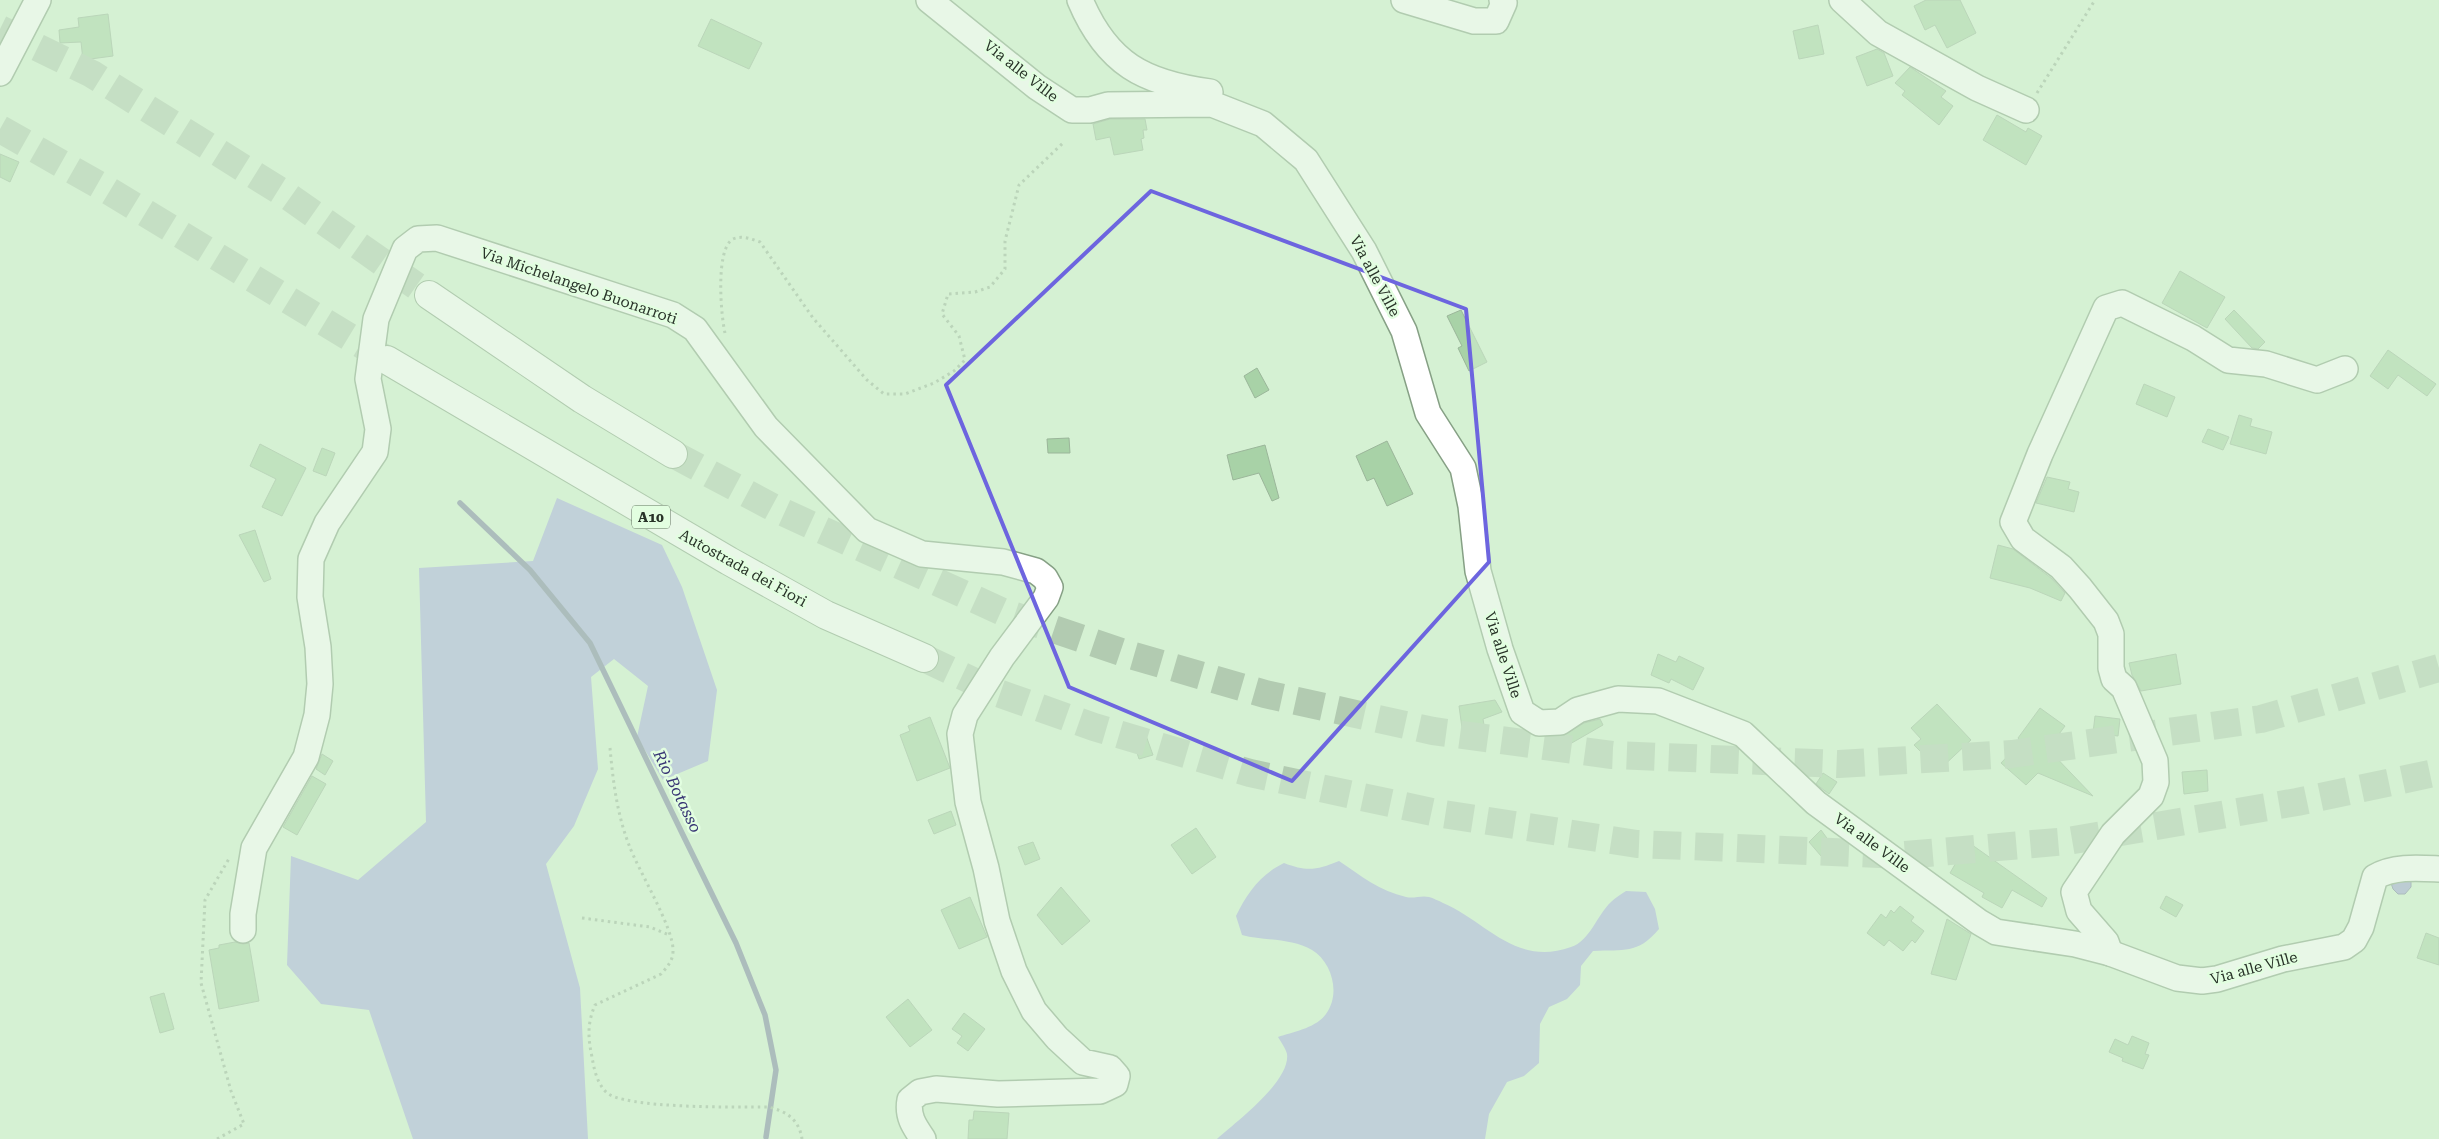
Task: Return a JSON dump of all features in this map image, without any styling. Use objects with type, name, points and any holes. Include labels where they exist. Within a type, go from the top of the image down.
[{"type":"highway","points":[[429,295],[582,399],[673,454]]},
{"type":"highway","name":"Autostrada dei Fiori","points":[[387,360],[729,561],[826,615],[924,658]]},
{"type":"street","points":[[0,73],[38,0]]},
{"type":"street","name":"Via alle Ville","points":[[929,0],[1037,87],[1072,110],[1090,110],[1108,105],[1212,104],[1262,124],[1306,160],[1364,251],[1404,331],[1428,413],[1463,468],[1471,506],[1478,571],[1500,649],[1522,712],[1539,723],[1560,722],[1578,710],[1618,699],[1658,701],[1743,734],[1816,803],[1978,922],[1996,932],[2075,944],[2110,953],[2177,978],[2202,981],[2217,980],[2283,959],[2344,947],[2354,940],[2361,927],[2375,877],[2385,871],[2420,868],[2439,869]]},
{"type":"street","points":[[1080,0],[1088,18],[1118,59],[1141,75],[1180,88],[1222,93],[1250,104],[1286,125],[1325,160],[1329,196]]},
{"type":"street","points":[[1404,0],[1474,21],[1496,22],[1504,3],[1502,0]]},
{"type":"street","points":[[1842,0],[1878,33],[1977,88],[2026,110]]},
{"type":"street","name":"Via Michelangelo Buonarroti","points":[[244,930],[243,914],[254,848],[306,757],[317,715],[320,684],[318,647],[310,597],[311,559],[327,523],[374,452],[378,429],[368,379],[376,319],[405,249],[418,239],[437,238],[672,315],[695,328],[766,427],[867,530],[922,554],[1003,562],[1036,571],[1050,587],[1046,598],[1002,657],[965,715],[960,734],[968,802],[986,868],[997,921],[1014,971],[1034,1011],[1056,1038],[1083,1062],[1110,1068],[1117,1076],[1115,1084],[1100,1091],[998,1094],[936,1089],[920,1092],[910,1100],[909,1105],[911,1122],[923,1139]]},
{"type":"street","points":[[2110,953],[2106,942],[2079,910],[2074,892],[2113,834],[2150,796],[2156,782],[2155,761],[2124,688],[2114,679],[2110,668],[2111,634],[2106,621],[2080,588],[2060,568],[2022,539],[2013,522],[2037,462],[2106,308],[2122,303],[2193,338],[2228,360],[2266,364],[2317,380],[2345,369]]},
{"type":"path","points":[[2026,110],[2095,0]]},
{"type":"path","points":[[726,336],[720,281],[722,259],[727,245],[733,239],[745,237],[760,242],[813,318],[867,380],[884,394],[905,394],[934,383],[954,371],[965,360],[959,336],[942,314],[948,294],[975,292],[990,287],[1005,269],[1005,241],[1019,185],[1063,143]]},
{"type":"path","points":[[610,748],[618,811],[628,845],[663,917],[673,950],[670,965],[661,974],[595,1005],[588,1021],[588,1040],[596,1075],[606,1093],[634,1103],[768,1107],[784,1111],[795,1121],[802,1139]]},
{"type":"path","points":[[217,1139],[244,1124],[231,1091],[202,983],[205,900],[234,850]]},
{"type":"path","points":[[582,918],[650,927],[670,936]]},
{"type":"highlighted area","points":[[1151,191],[1466,309],[1489,562],[1292,781],[1069,687],[946,385]]},
{"type":"shaded area","points":[[557,498],[662,545],[682,587],[717,690],[708,761],[663,780],[637,737],[648,686],[614,659],[591,677],[598,769],[574,826],[546,864],[580,988],[588,1139],[413,1139],[369,1010],[321,1004],[287,965],[291,856],[358,880],[426,822],[419,568],[533,561]]},
{"type":"shaded area","points":[[1339,861],[1388,891],[1406,897],[1434,899],[1459,911],[1517,947],[1533,951],[1551,952],[1578,944],[1588,934],[1606,907],[1626,891],[1646,892],[1655,909],[1659,929],[1637,947],[1622,950],[1593,951],[1581,966],[1580,985],[1567,999],[1549,1007],[1540,1024],[1539,1063],[1524,1076],[1507,1082],[1489,1114],[1485,1139],[1217,1139],[1261,1100],[1280,1076],[1286,1065],[1287,1054],[1278,1037],[1304,1029],[1322,1019],[1331,1006],[1333,997],[1332,979],[1329,970],[1319,955],[1296,943],[1242,935],[1236,916],[1256,885],[1276,867],[1284,863],[1299,868],[1312,869]]},
{"type":"shaded area","points":[[2411,880],[2411,887],[2405,894],[2398,894],[2393,889],[2391,883]]},
{"type":"building","points":[[1926,0],[1960,0],[1976,33],[1947,48],[1935,25],[1925,30],[1914,6]]},
{"type":"building","points":[[108,14],[113,56],[83,60],[81,42],[60,43],[59,30],[79,27],[78,18]]},
{"type":"building","points":[[711,19],[762,43],[749,69],[698,46]]},
{"type":"building","points":[[1818,25],[1824,54],[1799,59],[1793,31]]},
{"type":"building","points":[[1877,49],[1884,53],[1893,76],[1867,86],[1856,57]]},
{"type":"building","points":[[1910,67],[1946,91],[1941,97],[1953,106],[1939,125],[1902,95],[1905,91],[1895,83]]},
{"type":"building","points":[[1997,115],[2026,132],[2028,128],[2042,136],[2026,165],[1983,140]]},
{"type":"building","points":[[1110,119],[1145,119],[1147,130],[1143,130],[1144,138],[1141,139],[1143,150],[1114,155],[1110,137],[1096,140],[1093,124]]},
{"type":"building","points":[[0,154],[19,162],[10,182],[0,177]]},
{"type":"building","points":[[2180,271],[2225,297],[2207,328],[2162,303]]},
{"type":"building","points":[[1461,310],[1487,362],[1469,371],[1458,348],[1462,346],[1447,316]]},
{"type":"building","points":[[2234,310],[2265,342],[2258,349],[2252,348],[2225,319]]},
{"type":"building","points":[[2388,350],[2436,384],[2427,396],[2398,375],[2388,389],[2370,376]]},
{"type":"building","points":[[1257,368],[1269,390],[1255,398],[1244,376]]},
{"type":"building","points":[[2144,384],[2175,397],[2167,417],[2136,404]]},
{"type":"building","points":[[2239,415],[2252,419],[2250,426],[2272,432],[2266,454],[2230,444]]},
{"type":"building","points":[[2208,429],[2229,437],[2223,450],[2202,442]]},
{"type":"building","points":[[1069,438],[1070,453],[1048,453],[1047,439]]},
{"type":"building","points":[[1387,441],[1413,494],[1387,506],[1374,478],[1367,481],[1356,456]]},
{"type":"building","points":[[260,444],[306,468],[282,516],[262,507],[276,479],[250,466]]},
{"type":"building","points":[[1265,445],[1279,498],[1272,501],[1259,473],[1233,480],[1227,455]]},
{"type":"building","points":[[322,448],[335,453],[326,476],[313,471]]},
{"type":"building","points":[[2047,477],[2070,482],[2068,489],[2079,492],[2074,512],[2036,503]]},
{"type":"building","points":[[255,530],[271,579],[264,582],[239,535]]},
{"type":"building","points":[[1998,545],[2013,549],[2051,578],[2065,593],[2061,601],[2030,588],[1990,578]]},
{"type":"building","points":[[1658,654],[1676,662],[1679,656],[1704,668],[1693,690],[1671,679],[1669,683],[1651,675]]},
{"type":"building","points":[[2176,654],[2181,684],[2141,691],[2132,675],[2129,663]]},
{"type":"building","points":[[1495,700],[1502,712],[1483,719],[1484,725],[1462,728],[1459,706]]},
{"type":"building","points":[[1937,704],[1971,740],[1939,770],[1914,745],[1921,739],[1911,728]]},
{"type":"building","points":[[2040,708],[2065,726],[2048,749],[2093,796],[2038,773],[2026,785],[2001,763],[2021,742],[2018,738]]},
{"type":"building","points":[[2095,716],[2120,719],[2118,736],[2093,733]]},
{"type":"building","points":[[930,717],[950,768],[917,781],[900,735],[910,731],[908,726]]},
{"type":"building","points":[[1600,719],[1603,725],[1570,744],[1564,735],[1584,723]]},
{"type":"building","points":[[1144,730],[1153,755],[1139,759],[1131,735]]},
{"type":"building","points":[[322,754],[333,761],[325,775],[316,769]]},
{"type":"building","points":[[2207,770],[2208,791],[2184,794],[2182,772]]},
{"type":"building","points":[[1823,773],[1837,782],[1829,794],[1816,784]]},
{"type":"building","points":[[312,776],[326,784],[297,835],[283,827]]},
{"type":"building","points":[[951,811],[956,825],[934,834],[928,820]]},
{"type":"building","points":[[1196,828],[1216,857],[1192,874],[1171,845]]},
{"type":"building","points":[[1821,830],[1832,845],[1821,856],[1809,842]]},
{"type":"building","points":[[1033,842],[1040,859],[1025,865],[1018,847]]},
{"type":"building","points":[[1968,842],[2047,898],[2042,907],[2012,890],[2002,908],[1982,897],[1984,893],[1950,873]]},
{"type":"building","points":[[1061,887],[1090,921],[1062,945],[1037,915]]},
{"type":"building","points":[[2166,896],[2183,905],[2176,917],[2160,908]]},
{"type":"building","points":[[970,897],[987,937],[959,949],[941,910]]},
{"type":"building","points":[[1900,906],[1914,917],[1911,921],[1924,931],[1915,943],[1912,940],[1903,951],[1889,940],[1884,946],[1867,933],[1881,914],[1886,918],[1891,910],[1894,913]]},
{"type":"building","points":[[1947,919],[1971,934],[1956,980],[1931,974]]},
{"type":"building","points":[[2426,933],[2439,938],[2439,965],[2417,958]]},
{"type":"building","points":[[235,942],[249,943],[259,1001],[219,1009],[209,950],[219,948],[219,945]]},
{"type":"building","points":[[164,993],[174,1029],[160,1033],[150,997]]},
{"type":"building","points":[[908,999],[932,1030],[910,1047],[886,1017]]},
{"type":"building","points":[[964,1013],[985,1029],[968,1051],[957,1043],[962,1036],[952,1029]]},
{"type":"building","points":[[2132,1036],[2149,1043],[2145,1054],[2149,1055],[2143,1069],[2122,1061],[2123,1058],[2109,1052],[2115,1039],[2128,1045]]},
{"type":"building","points":[[974,1111],[1009,1113],[1007,1139],[968,1139],[969,1120],[973,1120]]},
{"type":"waterway","name":"Rio Botasso","points":[[460,503],[530,570],[590,643],[736,943],[765,1015],[776,1070],[766,1137]]},
{"type":"tunnel","points":[[0,29],[92,74],[285,194],[429,295]]},
{"type":"tunnel","points":[[0,129],[106,189],[387,360]]},
{"type":"tunnel","points":[[673,454],[776,509],[1003,612],[1127,654],[1265,694],[1433,731],[1612,755],[1839,764],[2012,754],[2261,719],[2439,668]]},
{"type":"tunnel","points":[[924,658],[998,693],[1094,727],[1250,773],[1437,813],[1637,844],[1905,855],[2068,841],[2297,802],[2439,772]]}]
